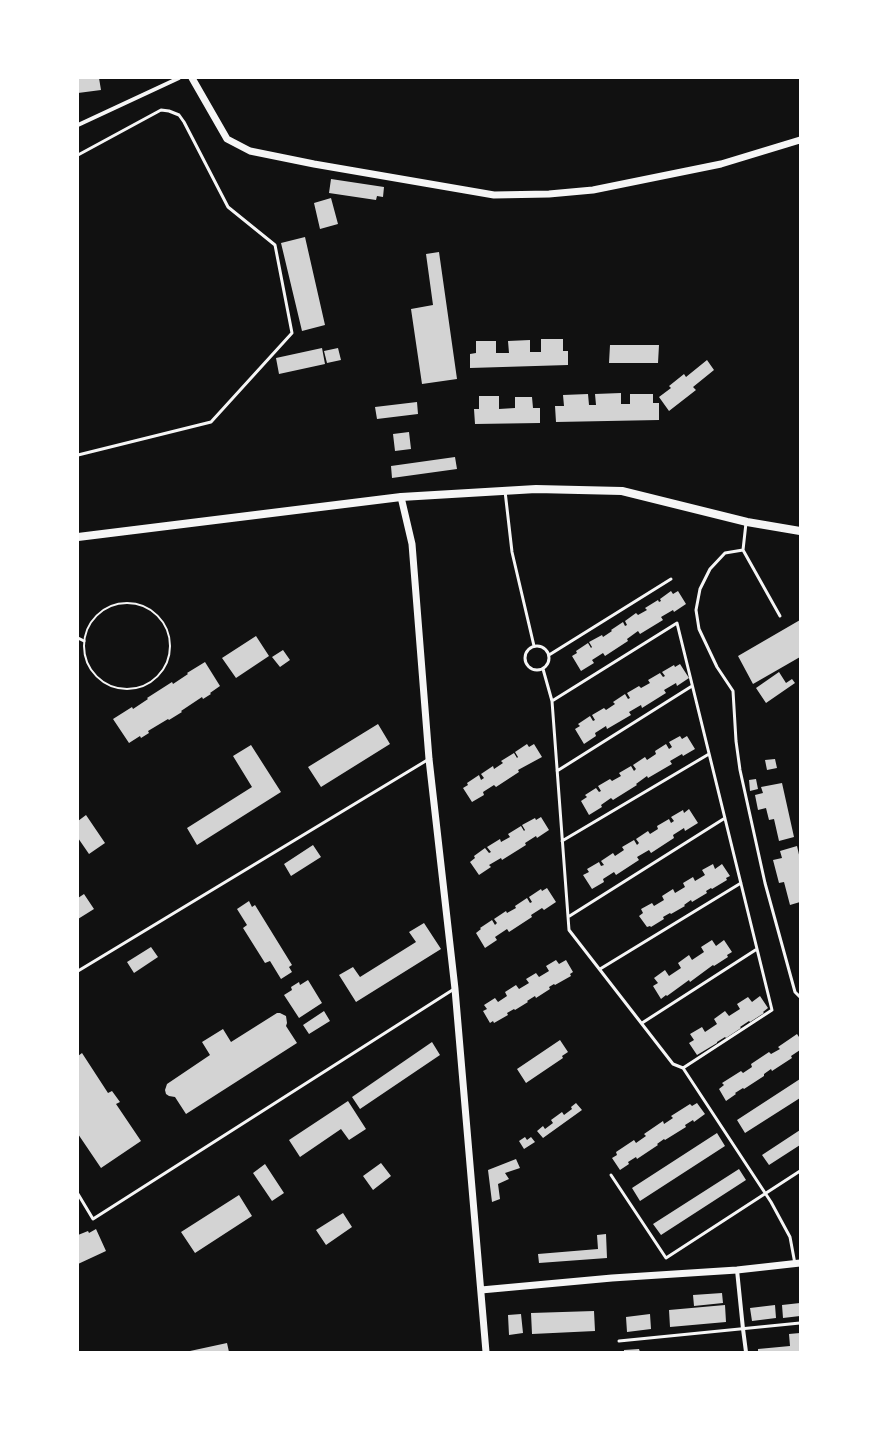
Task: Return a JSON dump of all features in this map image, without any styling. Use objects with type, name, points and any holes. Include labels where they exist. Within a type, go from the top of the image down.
[{"type":"main road","points":[[78,537],[401,497],[536,489],[622,492],[747,522],[800,532]]},
{"type":"street","points":[[78,125],[179,78]]},
{"type":"street","points":[[192,78],[227,139],[250,151],[314,164],[494,194],[549,194],[593,190],[721,164],[800,140]]},
{"type":"street","points":[[401,497],[412,544],[429,759],[455,989],[486,1352]]},
{"type":"street","points":[[480,1290],[612,1278],[737,1270],[797,1263]]},
{"type":"street","points":[[737,1270],[746,1352]]},
{"type":"lane","points":[[78,155],[161,110],[179,115],[228,207],[276,245],[292,333],[211,422],[78,455]]},
{"type":"lane","points":[[505,491],[512,552],[534,646]]},
{"type":"lane","points":[[747,522],[743,550],[780,616]]},
{"type":"lane","points":[[743,550],[724,553],[710,569],[700,589],[696,610],[699,629],[717,667],[733,691],[736,741],[740,770],[765,883],[793,986],[795,992],[800,997]]},
{"type":"lane","points":[[549,655],[671,579]]},
{"type":"lane","points":[[552,701],[677,623],[772,1010],[683,1068]]},
{"type":"lane","points":[[78,638],[84,641]]},
{"type":"lane","points":[[534,646],[541,646],[545,648],[549,655],[549,661],[543,669],[534,670],[526,664],[525,655],[527,650],[534,646]]},
{"type":"lane","points":[[543,669],[552,701],[569,930],[673,1064],[683,1068],[766,1194],[790,1237],[797,1263]]},
{"type":"lane","points":[[557,771],[692,686]]},
{"type":"lane","points":[[562,841],[709,754]]},
{"type":"lane","points":[[78,971],[429,759]]},
{"type":"lane","points":[[568,917],[725,818]]},
{"type":"lane","points":[[600,969],[741,883]]},
{"type":"lane","points":[[642,1023],[757,950]]},
{"type":"lane","points":[[78,1194],[93,1219],[455,989]]},
{"type":"lane","points":[[611,1175],[666,1258],[800,1171]]},
{"type":"lane","points":[[619,1341],[800,1324]]},
{"type":"path","points":[[118,603],[136,603],[152,611],[164,624],[168,632],[170,650],[164,667],[159,675],[152,681],[136,688],[118,688],[102,681],[95,675],[86,659],[84,641],[90,624],[102,611],[118,603]]},
{"type":"building","points":[[78,78],[99,78],[101,90],[78,93]]},
{"type":"building","points":[[331,179],[384,187],[383,197],[377,196],[376,200],[329,193]]},
{"type":"building","points":[[331,198],[338,224],[320,229],[314,203]]},
{"type":"building","points":[[305,237],[325,325],[302,331],[281,243]]},
{"type":"building","points":[[439,252],[457,379],[422,384],[411,309],[433,305],[426,254]]},
{"type":"building","points":[[541,339],[563,339],[563,351],[568,351],[568,365],[470,368],[470,354],[476,353],[476,341],[496,341],[496,353],[509,353],[508,341],[530,340],[530,352],[541,352]]},
{"type":"building","points":[[610,345],[659,345],[658,363],[609,363]]},
{"type":"building","points":[[322,348],[325,364],[279,374],[276,358]]},
{"type":"building","points":[[338,348],[341,360],[327,363],[324,351]]},
{"type":"building","points":[[707,360],[714,370],[693,387],[696,390],[669,411],[659,397],[671,388],[669,386],[684,374],[686,377]]},
{"type":"building","points":[[621,393],[621,404],[630,404],[630,394],[653,394],[653,403],[659,403],[659,420],[556,422],[555,406],[564,406],[563,395],[588,394],[589,405],[596,405],[595,394]]},
{"type":"building","points":[[479,396],[499,396],[499,409],[515,408],[515,397],[532,397],[533,408],[540,408],[540,423],[475,424],[474,409],[479,409]]},
{"type":"building","points":[[417,402],[418,414],[377,419],[375,407]]},
{"type":"building","points":[[409,432],[411,449],[395,451],[393,434]]},
{"type":"building","points":[[455,457],[457,469],[392,478],[391,466]]},
{"type":"building","points":[[671,591],[673,594],[678,591],[686,604],[674,612],[673,610],[661,617],[663,620],[640,634],[638,631],[627,639],[628,641],[605,656],[603,653],[592,660],[594,663],[581,671],[572,656],[577,653],[576,651],[588,643],[591,648],[592,647],[589,642],[602,635],[603,637],[623,622],[625,626],[627,625],[625,621],[636,613],[638,615],[647,610],[645,608],[658,600],[659,602],[661,601],[660,599]]},
{"type":"building","points":[[800,620],[800,657],[753,684],[738,656]]},
{"type":"building","points":[[256,636],[269,656],[236,678],[222,658]]},
{"type":"building","points":[[283,650],[290,660],[280,667],[272,657]]},
{"type":"building","points":[[205,662],[220,686],[203,699],[202,697],[181,711],[182,712],[148,731],[149,733],[141,738],[140,736],[129,743],[113,719],[132,707],[133,709],[148,699],[147,698],[172,682],[173,684]]},
{"type":"building","points":[[680,664],[689,678],[677,686],[676,683],[664,690],[666,693],[642,708],[641,705],[629,712],[631,715],[607,729],[606,726],[595,733],[596,736],[584,744],[575,729],[580,726],[578,724],[590,716],[593,721],[595,720],[592,715],[604,708],[606,710],[615,704],[613,702],[625,694],[628,699],[630,698],[627,693],[639,686],[641,688],[650,683],[648,680],[660,673],[663,677],[665,676],[662,672],[674,665],[675,667]]},
{"type":"building","points":[[779,672],[786,683],[792,679],[795,683],[766,703],[756,688]]},
{"type":"building","points":[[378,724],[390,744],[321,787],[308,767]]},
{"type":"building","points":[[680,736],[682,739],[687,736],[695,749],[670,761],[672,764],[648,778],[647,776],[636,784],[637,785],[613,800],[611,798],[601,805],[602,807],[589,815],[581,801],[587,797],[585,795],[596,788],[599,792],[601,791],[598,786],[610,779],[612,781],[621,776],[619,773],[631,766],[634,771],[636,769],[633,765],[645,757],[647,760],[656,754],[655,751],[666,744],[669,749],[672,747],[669,742]]},
{"type":"building","points":[[527,744],[529,747],[534,744],[542,757],[518,770],[519,772],[496,787],[494,785],[483,792],[484,795],[472,802],[463,788],[468,785],[467,783],[479,775],[481,780],[484,778],[481,774],[493,766],[494,769],[503,763],[501,761],[514,753],[517,758],[518,757],[515,752]]},
{"type":"building","points":[[251,745],[281,792],[197,845],[187,828],[252,787],[233,756]]},
{"type":"building","points":[[775,759],[777,768],[767,770],[765,760]]},
{"type":"building","points":[[756,779],[758,789],[750,791],[749,780]]},
{"type":"building","points":[[782,783],[794,837],[779,841],[774,819],[769,820],[766,808],[758,810],[755,795],[763,793],[761,787]]},
{"type":"building","points":[[689,809],[698,823],[685,831],[684,828],[673,835],[674,838],[651,853],[649,850],[637,857],[639,860],[616,875],[614,872],[603,879],[604,882],[592,889],[583,875],[589,872],[587,869],[599,862],[601,866],[604,865],[601,861],[613,853],[615,856],[624,850],[622,847],[634,840],[637,845],[639,843],[636,839],[648,831],[650,834],[658,829],[657,826],[669,819],[671,823],[674,821],[671,817],[683,810],[684,813]]},
{"type":"building","points":[[86,815],[105,843],[89,854],[78,838],[78,821]]},
{"type":"building","points":[[541,817],[549,830],[537,838],[536,836],[525,843],[526,845],[502,860],[501,858],[489,865],[491,867],[479,875],[470,862],[475,858],[474,856],[485,848],[489,853],[491,852],[487,847],[500,839],[501,842],[510,837],[508,834],[521,826],[524,831],[525,830],[522,825],[535,818],[536,820]]},
{"type":"building","points":[[313,845],[321,857],[291,876],[284,864]]},
{"type":"building","points":[[797,846],[800,859],[800,902],[790,905],[784,882],[779,883],[773,860],[782,858],[780,851]]},
{"type":"building","points":[[713,864],[715,869],[722,864],[730,876],[726,878],[727,880],[706,891],[707,893],[692,902],[691,900],[684,905],[685,906],[663,917],[664,919],[651,927],[647,927],[639,916],[643,913],[641,909],[652,903],[654,906],[664,900],[662,896],[673,889],[675,893],[685,887],[683,883],[693,877],[695,881],[705,875],[702,870]]},
{"type":"building","points":[[547,888],[556,902],[544,910],[542,908],[531,915],[532,917],[509,932],[507,929],[495,937],[497,940],[485,948],[476,933],[481,929],[480,928],[492,920],[495,925],[497,923],[494,919],[506,911],[507,913],[516,908],[515,906],[527,898],[530,903],[532,902],[529,897],[541,889],[542,891]]},
{"type":"building","points":[[84,894],[94,909],[78,919],[78,898]]},
{"type":"building","points":[[249,901],[252,907],[255,905],[292,965],[289,967],[292,972],[281,979],[270,961],[265,963],[243,928],[247,925],[237,909]]},
{"type":"building","points":[[424,923],[441,949],[356,1002],[339,975],[353,967],[360,977],[416,942],[409,932]]},
{"type":"building","points":[[712,940],[716,946],[724,940],[732,952],[727,955],[728,957],[714,966],[713,965],[690,982],[689,980],[661,999],[653,986],[658,983],[654,978],[665,970],[669,976],[681,968],[678,963],[689,955],[692,960],[704,952],[701,947]]},
{"type":"building","points":[[151,947],[158,957],[134,973],[127,962]]},
{"type":"building","points":[[556,960],[559,964],[566,960],[573,972],[570,974],[571,976],[555,985],[554,984],[549,987],[550,989],[536,998],[535,996],[515,1010],[514,1009],[507,1013],[508,1015],[494,1023],[493,1021],[490,1023],[483,1011],[487,1009],[484,1005],[495,998],[498,1002],[507,996],[505,992],[516,985],[519,989],[529,983],[526,979],[536,973],[539,977],[549,971],[546,966]]},
{"type":"building","points":[[308,980],[322,1003],[299,1018],[284,995],[292,990],[291,987],[299,982],[300,985]]},
{"type":"building","points":[[760,996],[768,1008],[763,1012],[764,1013],[697,1055],[689,1043],[694,1040],[690,1034],[702,1027],[705,1032],[717,1024],[714,1019],[725,1011],[729,1016],[740,1009],[737,1004],[748,997],[752,1002]]},
{"type":"building","points":[[324,1011],[330,1021],[309,1034],[303,1025]]},
{"type":"building","points":[[277,1013],[286,1016],[286,1026],[297,1043],[186,1114],[175,1097],[166,1094],[165,1090],[167,1084],[210,1055],[202,1042],[223,1029],[231,1042]]},
{"type":"building","points":[[797,1034],[799,1037],[800,1036],[800,1050],[791,1056],[792,1058],[772,1071],[771,1069],[764,1074],[764,1076],[735,1093],[736,1094],[726,1101],[719,1089],[724,1085],[722,1083],[741,1071],[743,1073],[752,1067],[751,1064],[769,1052],[771,1054],[780,1049],[778,1047]]},
{"type":"building","points":[[560,1040],[568,1052],[562,1056],[563,1058],[526,1083],[517,1069]]},
{"type":"building","points":[[432,1042],[440,1055],[360,1109],[352,1097]]},
{"type":"building","points":[[82,1053],[108,1093],[112,1091],[120,1102],[116,1104],[141,1141],[101,1168],[78,1134],[78,1056]]},
{"type":"building","points":[[800,1079],[800,1098],[745,1133],[737,1120]]},
{"type":"building","points":[[348,1101],[366,1129],[349,1140],[341,1129],[300,1157],[289,1140]]},
{"type":"building","points":[[576,1103],[582,1110],[543,1138],[537,1131],[543,1126],[545,1129],[553,1123],[551,1120],[562,1112],[564,1115],[572,1109],[571,1107]]},
{"type":"building","points":[[697,1103],[705,1114],[694,1122],[693,1120],[685,1125],[686,1127],[665,1140],[664,1139],[657,1144],[658,1145],[637,1159],[636,1157],[628,1162],[629,1164],[620,1170],[612,1158],[617,1155],[616,1152],[634,1140],[636,1143],[646,1136],[644,1134],[663,1121],[664,1124],[673,1118],[671,1116],[690,1104],[692,1106]]},
{"type":"building","points":[[800,1130],[800,1145],[769,1165],[762,1155]]},
{"type":"building","points":[[717,1133],[725,1146],[640,1201],[632,1188]]},
{"type":"building","points":[[525,1137],[527,1140],[531,1137],[535,1142],[524,1149],[519,1141]]},
{"type":"building","points":[[516,1159],[520,1168],[505,1173],[509,1179],[498,1184],[500,1199],[492,1202],[488,1170]]},
{"type":"building","points":[[381,1163],[391,1176],[373,1190],[363,1176]]},
{"type":"building","points":[[265,1164],[284,1193],[272,1201],[253,1173]]},
{"type":"building","points":[[739,1169],[746,1180],[661,1235],[653,1224]]},
{"type":"building","points":[[239,1195],[252,1216],[195,1253],[181,1232]]},
{"type":"building","points":[[343,1213],[352,1227],[326,1245],[316,1230]]},
{"type":"building","points":[[96,1229],[106,1251],[78,1264],[78,1235],[88,1231],[89,1233]]},
{"type":"building","points":[[606,1234],[607,1258],[539,1263],[538,1254],[598,1249],[597,1235]]},
{"type":"building","points":[[722,1293],[723,1303],[694,1306],[693,1295]]},
{"type":"building","points":[[800,1303],[800,1316],[783,1318],[782,1305]]},
{"type":"building","points":[[725,1305],[726,1322],[670,1327],[669,1310]]},
{"type":"building","points":[[775,1305],[776,1318],[752,1321],[750,1308]]},
{"type":"building","points":[[594,1311],[595,1331],[532,1334],[531,1313]]},
{"type":"building","points":[[521,1314],[523,1333],[509,1335],[508,1315]]},
{"type":"building","points":[[650,1314],[651,1329],[627,1332],[626,1317]]},
{"type":"building","points":[[800,1333],[800,1352],[758,1352],[758,1349],[790,1346],[789,1334]]},
{"type":"building","points":[[227,1343],[229,1352],[190,1352],[190,1351]]},
{"type":"building","points":[[639,1349],[640,1352],[624,1352],[624,1350]]}]
